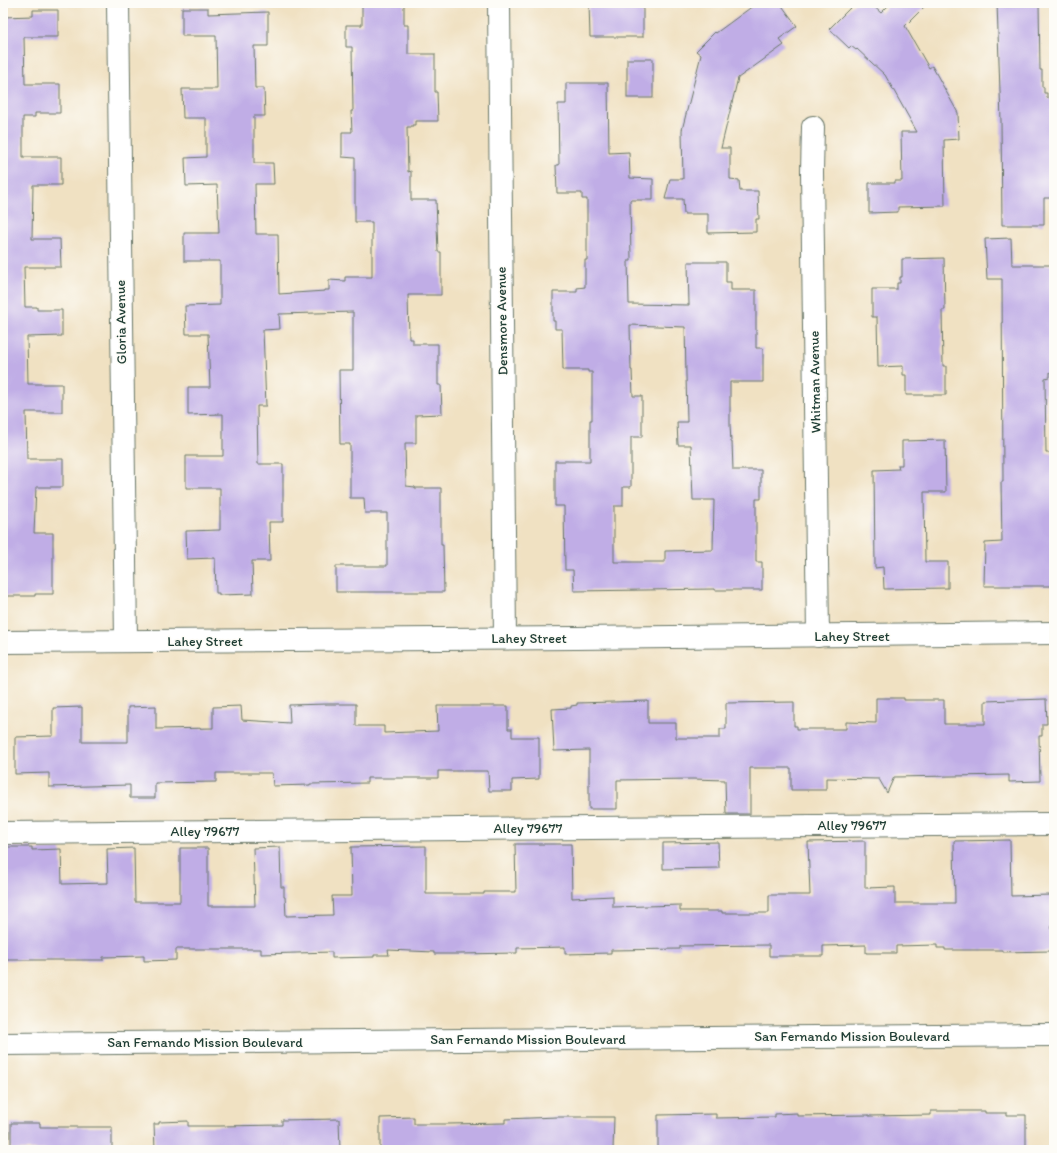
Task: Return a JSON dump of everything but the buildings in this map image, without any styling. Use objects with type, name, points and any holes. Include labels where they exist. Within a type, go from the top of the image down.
[{"type":"street","name":"Gloria Avenue","points":[[118,3],[126,640]]},
{"type":"street","name":"Densmore Avenue","points":[[499,3],[505,638]]},
{"type":"street","name":"Whitman Avenue","points":[[813,127],[812,172],[818,636]]},
{"type":"street","name":"Lahey Street","points":[[3,642],[1054,633]]},
{"type":"street","name":"Alley 79677","points":[[3,833],[1054,824]]},
{"type":"street","name":"San Fernando Mission Boulevard","points":[[3,1044],[1054,1035]]}]
